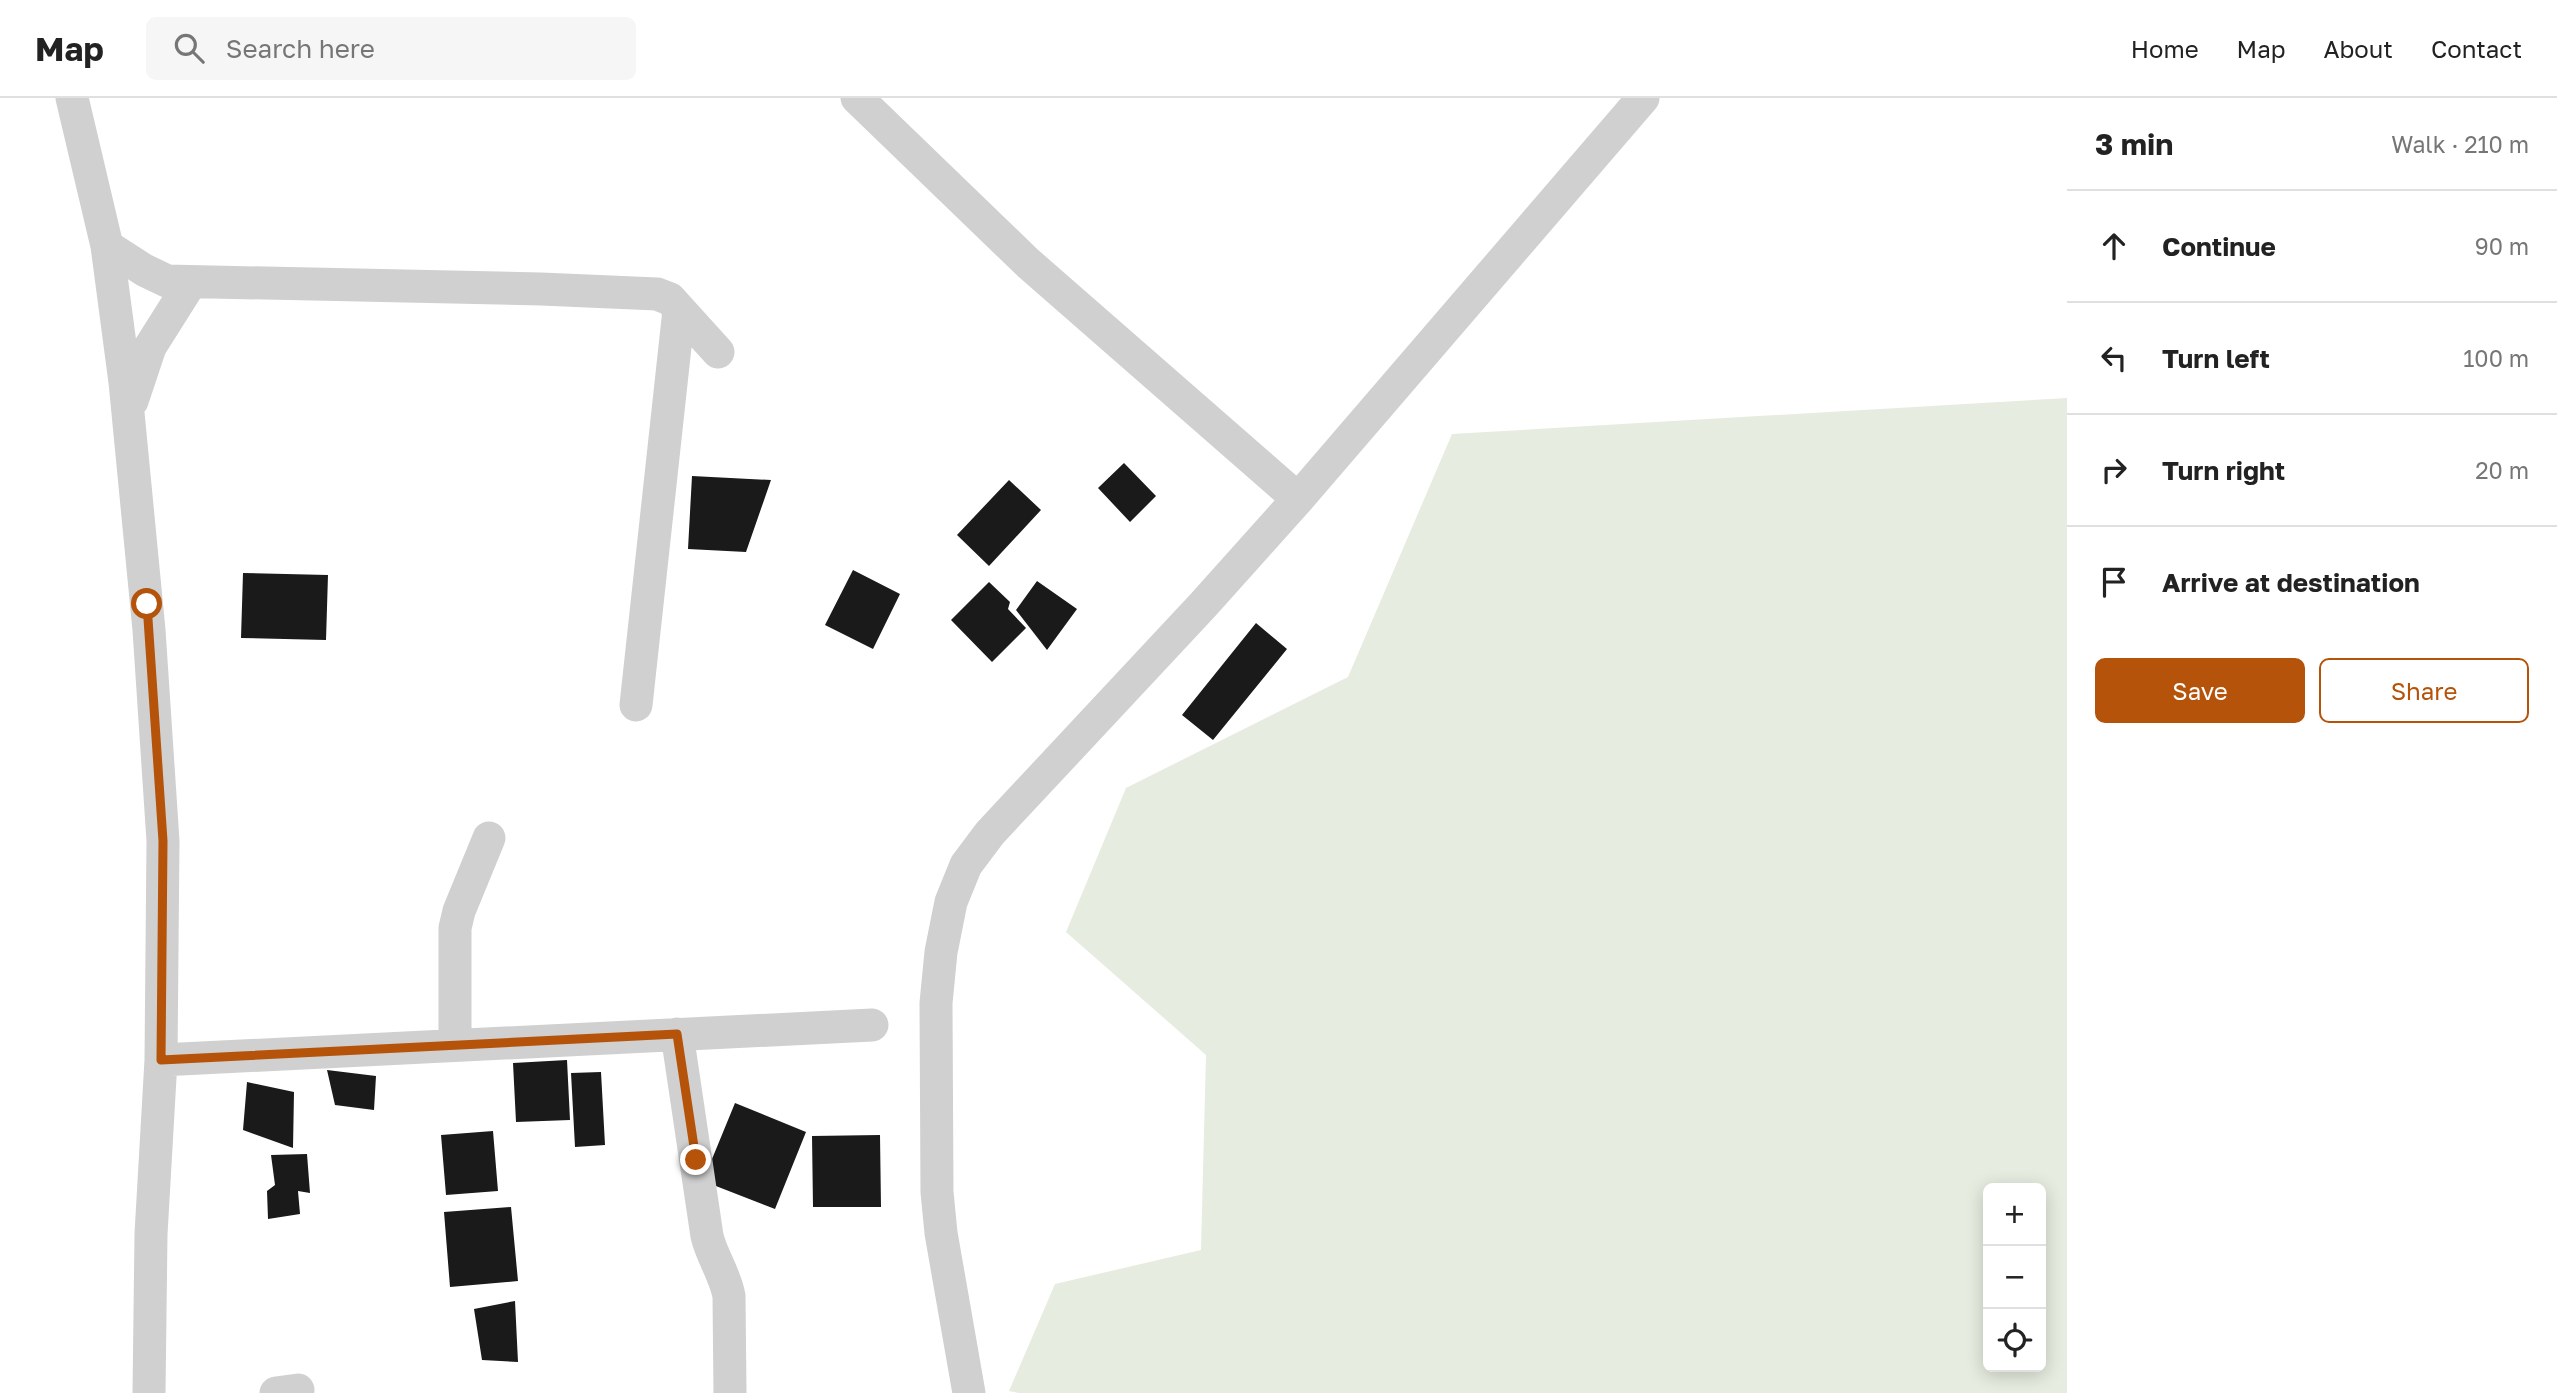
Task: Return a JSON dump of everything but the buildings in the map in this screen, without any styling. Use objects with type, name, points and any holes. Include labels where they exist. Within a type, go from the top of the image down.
[{"type":"street","points":[[72,98],[107,246],[128,414],[149,630],[163,841],[161,1060],[151,1234],[149,1393]]},
{"type":"street","points":[[857,98],[1028,263],[1298,499]]},
{"type":"street","points":[[969,1393],[943,1245],[937,1192],[936,1003],[941,952],[951,902],[966,865],[990,833],[1298,499],[1643,98]]},
{"type":"street","points":[[107,246],[163,280],[646,293],[670,299],[718,352]]},
{"type":"street","points":[[128,414],[150,347],[191,282]]},
{"type":"street","points":[[636,705],[680,310]]},
{"type":"street","points":[[455,1045],[455,928],[459,911],[489,838]]},
{"type":"street","points":[[161,1060],[872,1025]]},
{"type":"street","points":[[677,1034],[709,1247],[727,1284],[729,1296],[730,1393]]},
{"type":"shaded area","points":[[2067,398],[2067,1393],[1009,1391],[1055,1284],[1201,1250],[1206,1055],[1066,932],[1126,788],[1348,677],[1452,434]]},
{"type":"route","points":[[147,604],[163,841],[161,1060],[677,1034],[696,1160]]}]
